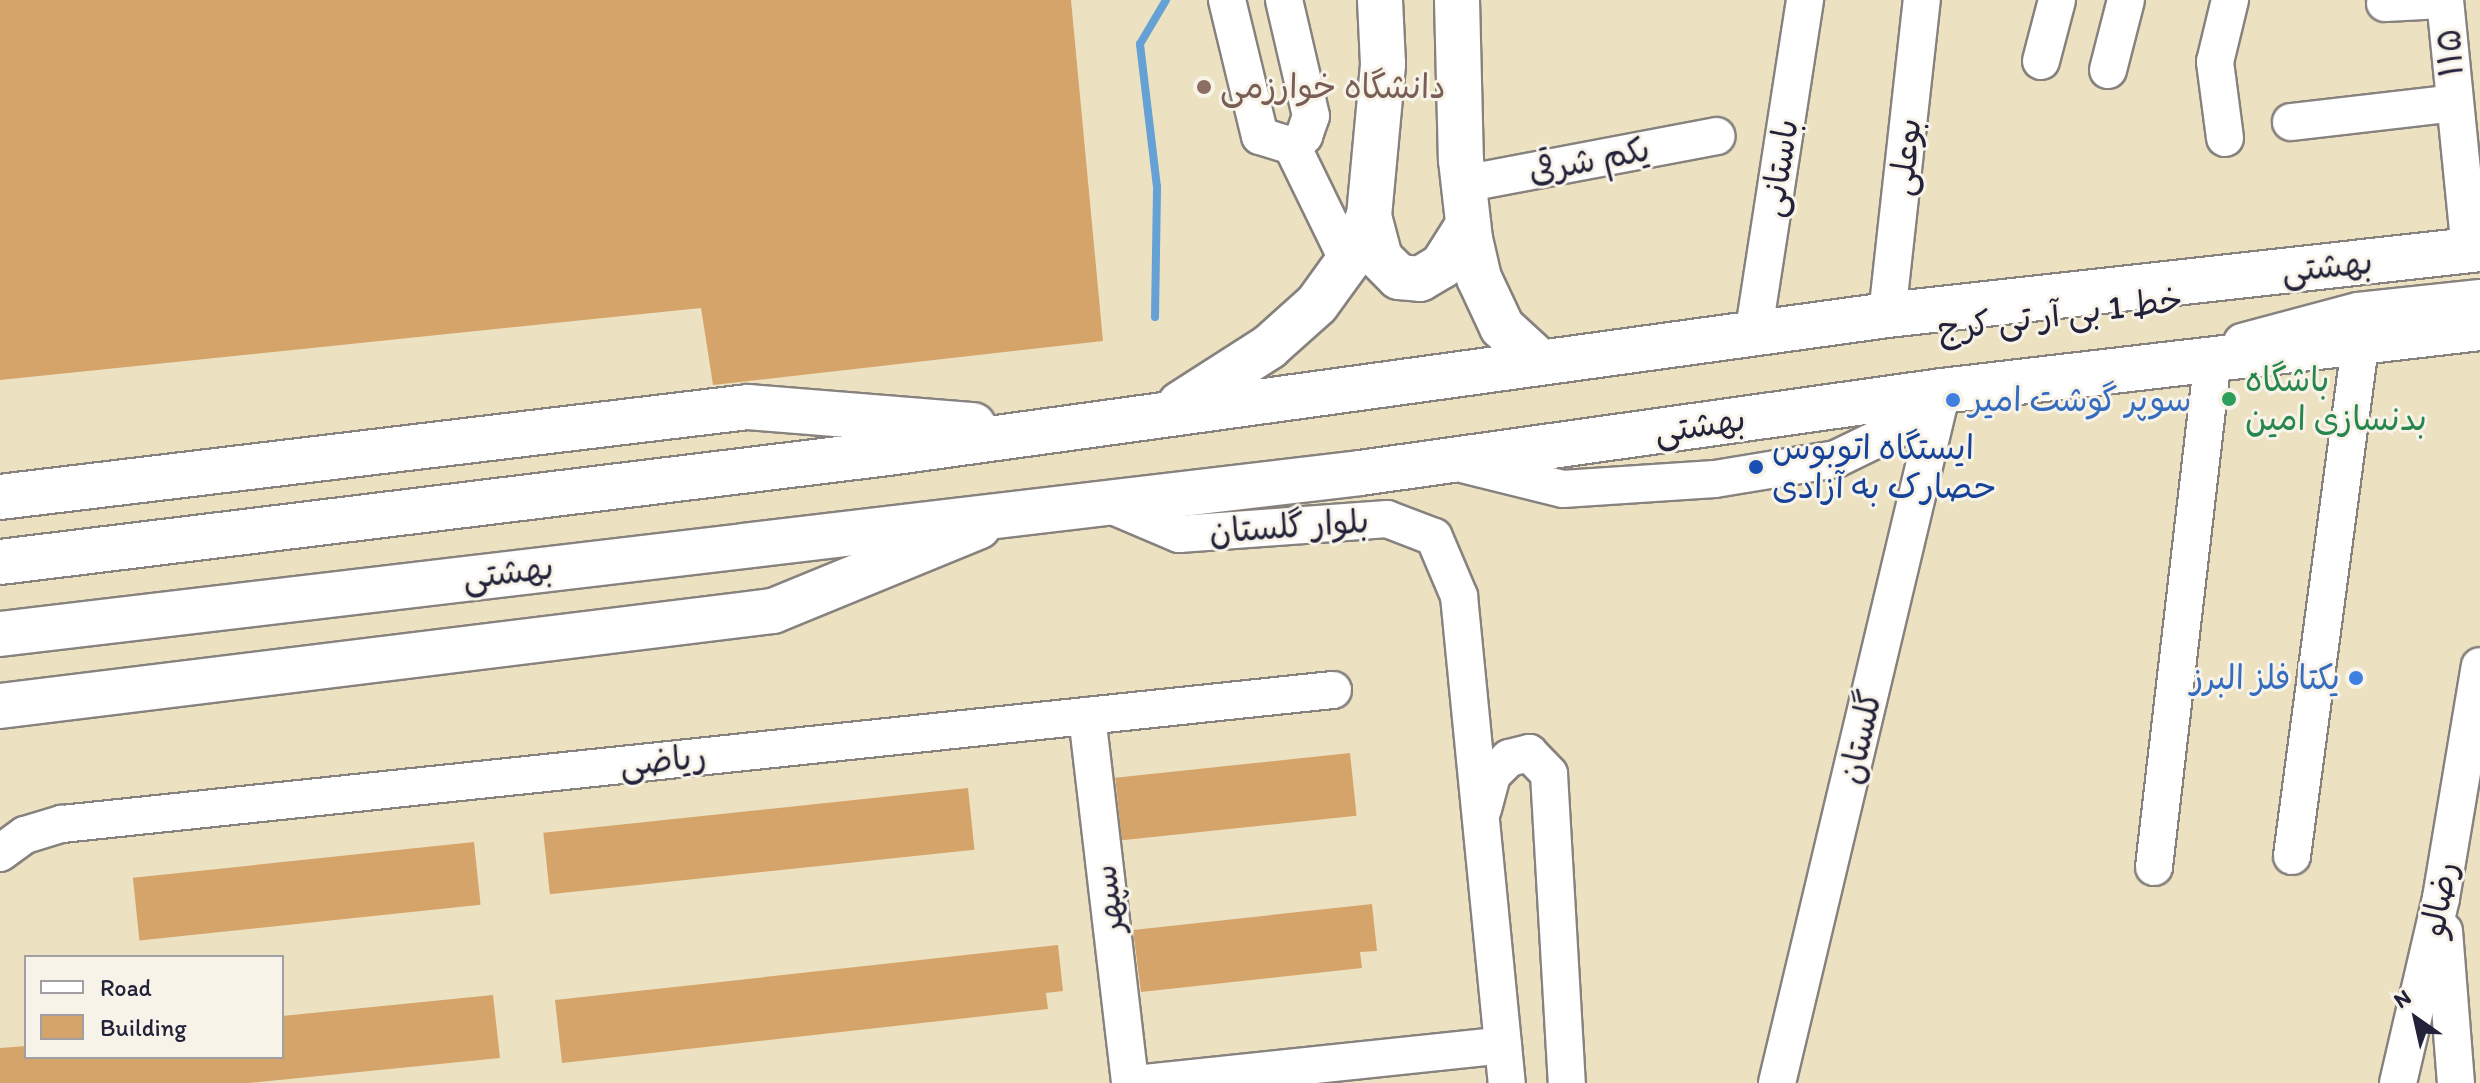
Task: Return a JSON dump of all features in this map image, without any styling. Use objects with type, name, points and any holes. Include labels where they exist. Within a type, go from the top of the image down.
[{"type":"main road","points":[[1161,414],[1269,347],[1317,304],[1348,261],[1369,216],[1383,64],[1380,0]]},
{"type":"main road","points":[[1457,0],[1466,205],[1479,278],[1502,327],[1539,361]]},
{"type":"main road","points":[[1369,216],[1380,258],[1399,277],[1420,279],[1442,266],[1466,205]]},
{"type":"main road","name":"بهشتی","points":[[1031,432],[1539,361],[1753,336],[1887,315],[2477,256]]},
{"type":"main road","name":"بهشتی","points":[[1016,509],[1449,461],[1942,391],[2213,357],[2360,346],[2480,328]]},
{"type":"main road","points":[[0,497],[748,407],[883,414],[1031,432]]},
{"type":"main road","points":[[0,562],[888,453],[1031,432]]},
{"type":"main road","points":[[0,706],[773,611],[1016,509]]},
{"type":"main road","name":"بهشتى","points":[[0,634],[1016,509]]},
{"type":"street","points":[[1227,0],[1260,136],[1292,146],[1348,261]]},
{"type":"street","points":[[1284,0],[1311,116],[1304,136],[1292,146]]},
{"type":"street","name":"باستانی","points":[[1753,336],[1805,0]]},
{"type":"street","name":"بوعلی","points":[[1887,315],[1922,0]]},
{"type":"street","points":[[2041,61],[2057,0]]},
{"type":"street","points":[[2108,70],[2126,0]]},
{"type":"street","points":[[2225,138],[2215,62],[2230,0]]},
{"type":"street","points":[[2385,3],[2444,0]]},
{"type":"street","name":"۱۱۵","points":[[2444,0],[2454,103],[2477,256]]},
{"type":"street","points":[[2291,122],[2454,103]]},
{"type":"street","name":"یکم شرقی","points":[[1466,205],[1716,136]]},
{"type":"street","name":"خط 1 بی آر تی کرج","points":[[1640,350],[1745,350],[2477,256]]},
{"type":"street","name":"خط 1 بی آر تی کرج","points":[[2168,363],[2358,311],[2480,298]]},
{"type":"street","points":[[2292,856],[2360,346]]},
{"type":"street","points":[[2154,867],[2213,357]]},
{"type":"street","name":"گلستان","points":[[1777,1083],[1942,391]]},
{"type":"street","name":"بلوار گلستان","points":[[1099,500],[1179,534],[1387,519],[1434,537],[1459,596],[1507,1083]]},
{"type":"street","name":"رضالو","points":[[2398,1083],[2441,898],[2480,666]]},
{"type":"street","name":"ریاضی","points":[[0,853],[25,835],[62,824],[1333,690]]},
{"type":"street","name":"سپهر","points":[[1087,716],[1130,1083]]},
{"type":"street","name":"بلوار گلستان","points":[[1480,819],[1492,775],[1509,758],[1529,753],[1549,774],[1567,1083]]},
{"type":"street","points":[[2441,898],[2456,1083]]},
{"type":"street","points":[[1144,1083],[1503,1045]]},
{"type":"building","points":[[0,0],[1071,0],[1103,341],[713,385],[701,308],[0,380]]},
{"type":"building","points":[[1350,753],[1357,816],[1122,840],[1115,778]]},
{"type":"building","points":[[968,788],[974,850],[550,894],[543,833]]},
{"type":"building","points":[[474,842],[481,905],[139,941],[133,878]]},
{"type":"building","points":[[1372,904],[1377,951],[1360,952],[1362,968],[1141,992],[1133,930]]},
{"type":"building","points":[[1058,945],[1063,991],[1046,993],[1048,1009],[562,1063],[555,1000]]},
{"type":"building","points":[[493,995],[500,1058],[248,1083],[0,1083],[0,1048],[24,1046],[24,1059],[284,1059],[284,1016]]},
{"type":"waterway","points":[[1155,317],[1157,187],[1140,44],[1166,0]]},
{"type":"place","name":"دانشگاه خوارزمی","points":[[1204,87]]},
{"type":"place","name":"باشگاه بدنسازی امین","points":[[2229,399]]},
{"type":"place","name":"سوپر گوشت امیر","points":[[1953,400]]},
{"type":"place","name":"ایستگاه اتوبوس حصارک به آزادی","points":[[1756,467]]},
{"type":"place","name":"یکتا فلز البرز","points":[[2356,678]]}]
